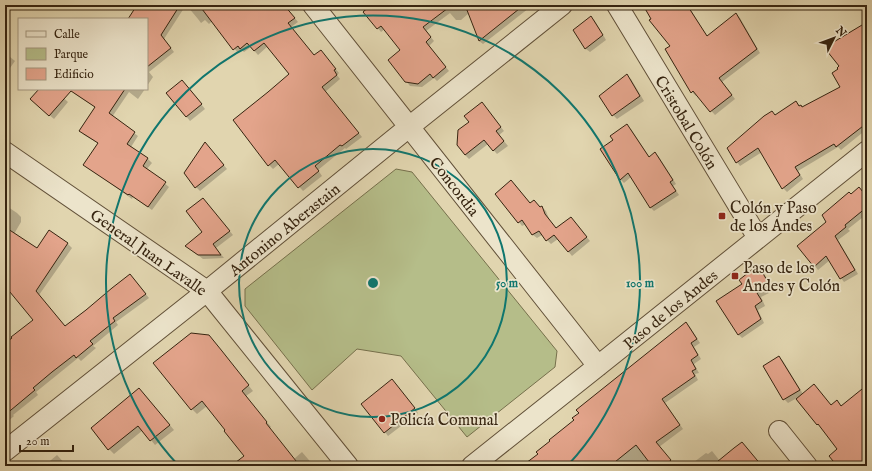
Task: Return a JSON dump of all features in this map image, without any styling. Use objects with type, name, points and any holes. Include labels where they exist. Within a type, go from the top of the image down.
[{"type":"street","name":"Concordia","points":[[313,5],[598,366]]},
{"type":"street","name":"Antonino Aberastain","points":[[5,451],[207,291],[562,5]]},
{"type":"street","name":"Cristobal Colón","points":[[617,5],[758,238]]},
{"type":"street","name":"Paso de los Andes","points":[[472,466],[867,151]]},
{"type":"street","name":"General Juan Lavalle","points":[[5,152],[207,291],[348,466]]},
{"type":"street","points":[[779,431],[807,466]]},
{"type":"green space","points":[[396,169],[412,172],[557,351],[555,367],[467,437],[401,356],[357,349],[312,390],[245,306],[245,289]]},
{"type":"building","points":[[137,5],[180,5],[161,35],[171,48],[148,66],[148,18],[129,18]]},
{"type":"building","points":[[199,5],[284,5],[295,18],[288,23],[314,55],[321,50],[336,69],[334,70],[337,75],[322,87],[359,133],[342,146],[340,145],[315,166],[319,171],[298,188],[275,160],[268,166],[233,120],[289,74],[264,43],[254,51],[247,43],[240,49],[238,46],[233,50]]},
{"type":"building","points":[[371,5],[452,5],[423,27],[431,37],[426,42],[446,67],[433,78],[430,74],[418,84],[405,82],[388,60],[400,50],[381,26],[377,29],[363,12]]},
{"type":"building","points":[[465,5],[524,5],[479,41]]},
{"type":"building","points":[[643,5],[687,5],[707,36],[736,13],[757,49],[719,78],[732,95],[710,112],[693,91],[691,93],[665,49],[670,46],[649,20],[651,19]]},
{"type":"building","points":[[591,16],[603,35],[585,49],[573,30]]},
{"type":"building","points":[[867,22],[867,123],[836,147],[834,144],[795,167],[800,175],[782,189],[758,148],[736,163],[727,148],[764,116],[772,111],[775,115],[796,101],[799,106],[801,105],[802,107],[840,87],[832,73],[838,69],[837,68],[839,66],[827,51],[829,49],[827,46]]},
{"type":"building","points":[[627,74],[640,96],[612,116],[599,96]]},
{"type":"building","points":[[182,80],[202,104],[186,117],[166,93]]},
{"type":"building","points":[[38,90],[124,90],[109,113],[135,132],[127,144],[148,158],[143,166],[166,182],[148,207],[83,165],[98,143],[79,131],[95,107],[71,91],[49,116],[30,99]]},
{"type":"building","points":[[482,102],[501,127],[496,131],[504,141],[493,151],[484,140],[465,155],[457,145],[458,130],[469,122],[464,116]]},
{"type":"building","points":[[627,124],[649,157],[655,152],[673,180],[670,182],[676,191],[650,208],[628,173],[620,180],[600,149],[613,140],[610,136]]},
{"type":"building","points":[[205,142],[224,165],[195,188],[184,173]]},
{"type":"building","points":[[511,180],[530,203],[534,200],[540,207],[542,206],[545,214],[556,228],[571,217],[587,237],[568,252],[554,235],[546,241],[539,231],[532,235],[522,220],[518,223],[495,194]]},
{"type":"building","points":[[859,187],[867,197],[867,207],[845,225],[846,227],[835,236],[855,270],[840,279],[826,256],[814,267],[797,246],[826,222],[822,215],[849,192],[851,194]]},
{"type":"building","points":[[203,198],[230,231],[213,244],[221,255],[198,255],[185,246],[202,232],[186,211]]},
{"type":"building","points":[[5,227],[37,248],[49,230],[68,243],[36,291],[65,326],[130,274],[146,294],[113,318],[115,321],[90,341],[93,344],[76,358],[74,355],[52,372],[33,388],[35,390],[5,415],[5,343],[33,320],[5,286]]},
{"type":"building","points":[[758,265],[768,282],[763,284],[766,289],[757,293],[762,301],[755,306],[761,319],[738,335],[716,301],[742,284],[739,280]]},
{"type":"building","points":[[686,322],[697,339],[691,343],[698,355],[691,360],[696,369],[692,371],[695,376],[662,399],[680,425],[656,442],[671,460],[664,466],[652,466],[636,445],[610,466],[522,466],[538,454],[536,452],[574,420],[572,418],[579,413],[576,410]]},
{"type":"building","points":[[191,333],[209,335],[249,385],[242,391],[300,466],[231,466],[244,456],[224,431],[225,430],[202,401],[191,410],[153,363]]},
{"type":"building","points":[[779,356],[800,390],[783,400],[763,366]]},
{"type":"building","points":[[392,379],[415,408],[384,433],[361,404]]},
{"type":"building","points":[[814,384],[831,405],[837,400],[841,406],[867,385],[867,466],[837,466],[829,456],[837,449],[796,399]]},
{"type":"building","points":[[139,388],[170,425],[150,441],[138,426],[108,450],[91,428]]},
{"type":"building","points":[[742,442],[762,466],[712,466],[734,448]]},
{"type":"place","name":"Colón y Paso de los Andes","points":[[722,216]]},
{"type":"place","name":"Paso de los Andes y Colón","points":[[735,276]]},
{"type":"place","name":"Policía Comunal","points":[[382,419]]}]
